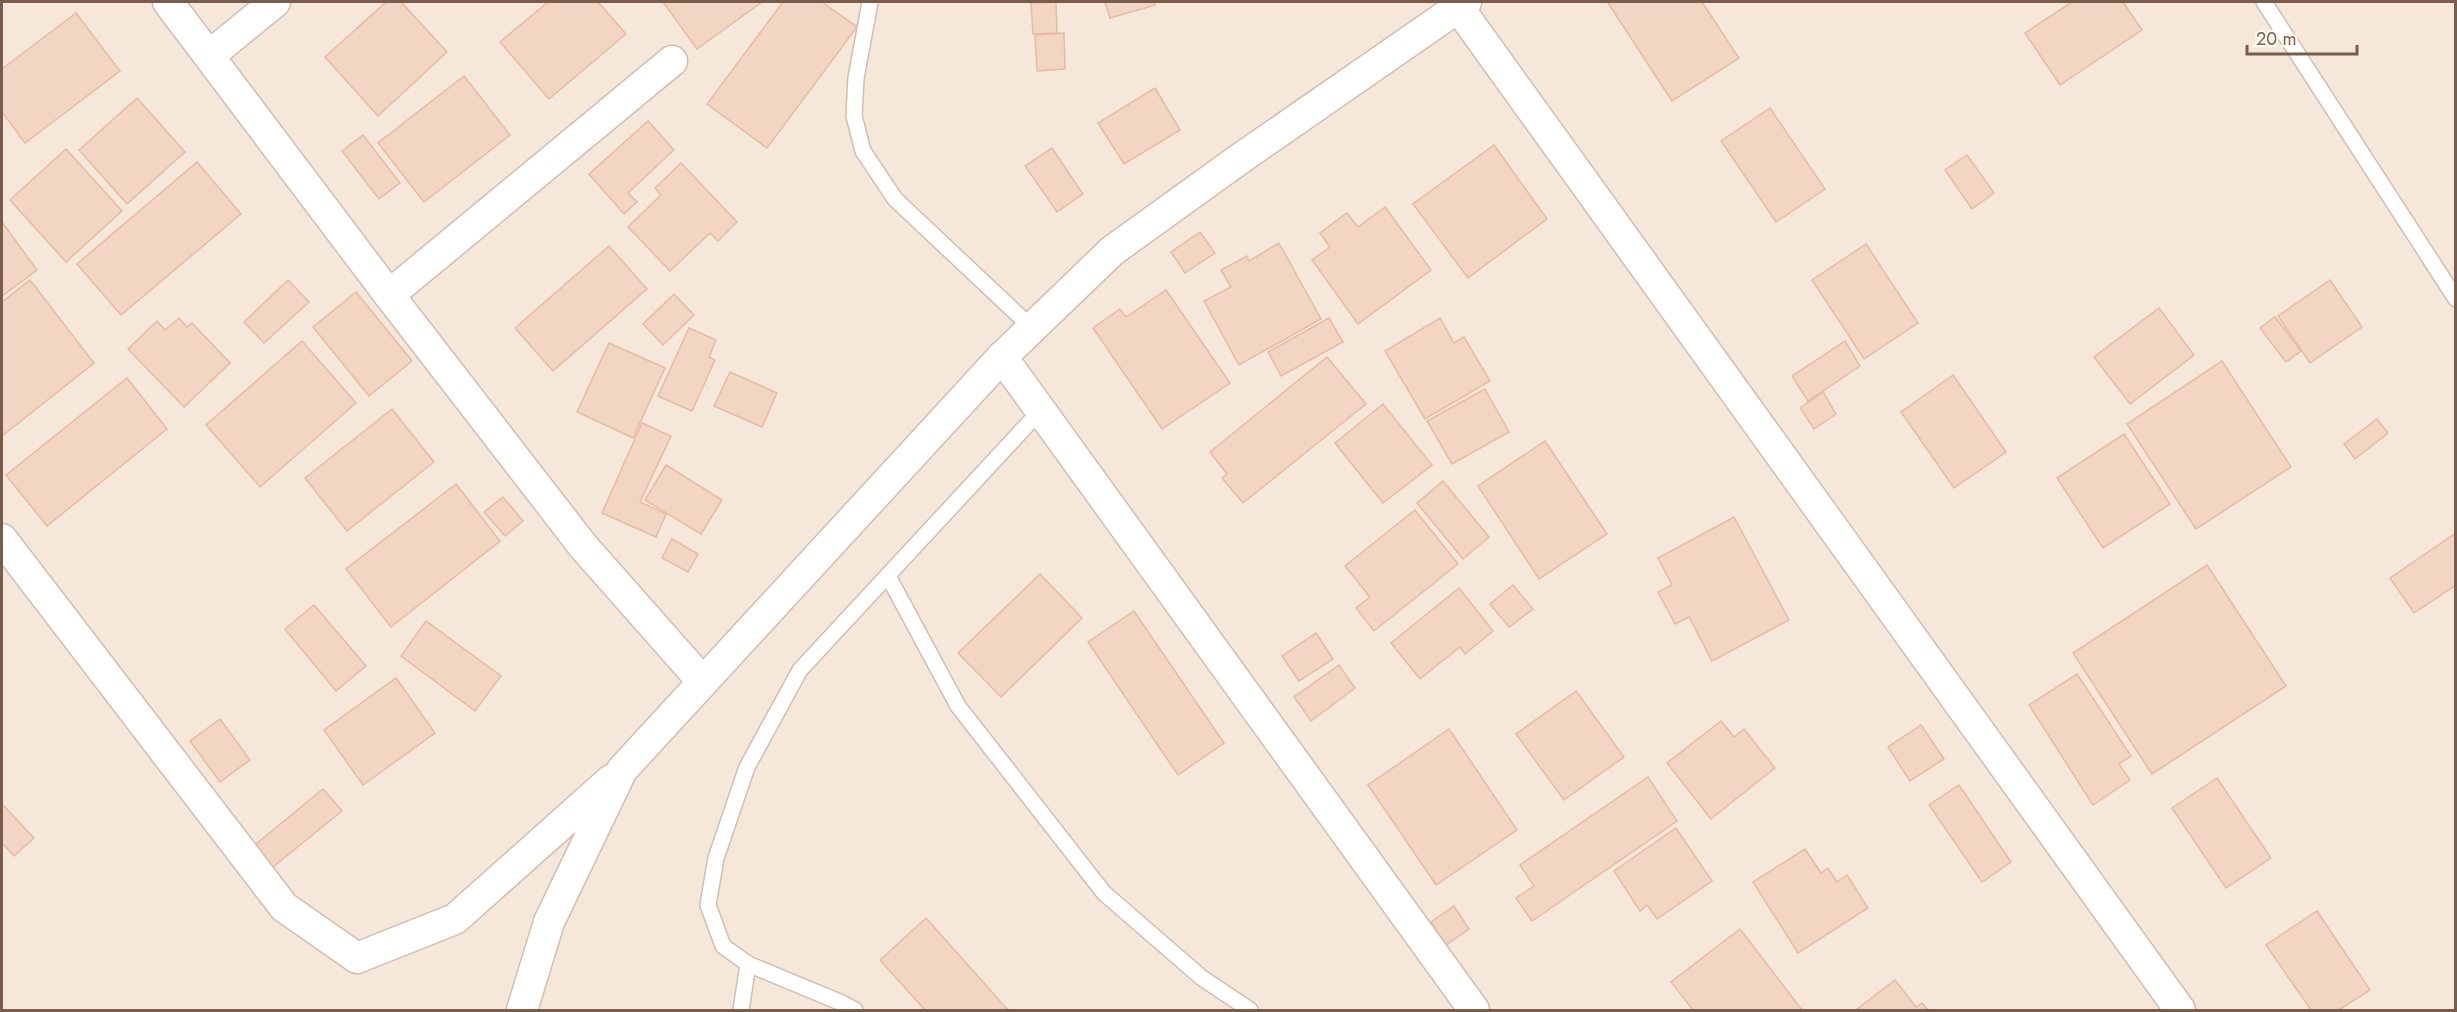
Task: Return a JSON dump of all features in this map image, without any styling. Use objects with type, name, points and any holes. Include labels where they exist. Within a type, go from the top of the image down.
[{"type":"street","points":[[168,2],[583,546],[703,682]]},
{"type":"street","points":[[210,56],[275,2]]},
{"type":"street","points":[[2,539],[284,907],[357,958],[455,919],[622,770],[1002,357],[1112,251],[1462,4],[2180,1011]]},
{"type":"street","points":[[390,295],[672,61]]},
{"type":"street","points":[[1002,357],[1474,1011]]},
{"type":"street","points":[[522,1011],[549,922],[622,770]]},
{"type":"lane","points":[[870,2],[856,78],[854,116],[863,151],[895,198],[1032,328]]},
{"type":"lane","points":[[2264,2],[2456,299]]},
{"type":"lane","points":[[855,1011],[842,1003],[748,964],[723,945],[708,905],[716,858],[747,767],[800,670],[1041,410]]},
{"type":"lane","points":[[888,576],[958,706],[1104,894],[1202,978],[1250,1011]]},
{"type":"lane","points":[[741,1011],[748,964]]},
{"type":"shaded area","points":[[2,2],[2455,2],[2455,1010],[2,1010]]},
{"type":"building","points":[[386,2],[401,2],[447,52],[378,116],[325,57]]},
{"type":"building","points":[[548,2],[598,2],[626,34],[549,99],[500,42]]},
{"type":"building","points":[[663,2],[762,2],[697,49]]},
{"type":"building","points":[[783,2],[822,2],[857,27],[767,148],[707,104]]},
{"type":"building","points":[[1056,2],[1057,33],[1033,34],[1031,3]]},
{"type":"building","points":[[1105,2],[1154,2],[1155,5],[1110,18]]},
{"type":"building","points":[[1702,2],[1739,58],[1672,101],[1608,3]]},
{"type":"building","points":[[2072,2],[2123,2],[2142,30],[2060,85],[2025,33]]},
{"type":"building","points":[[76,13],[120,71],[25,143],[2,112],[2,69]]},
{"type":"building","points":[[1064,33],[1065,69],[1037,71],[1035,35]]},
{"type":"building","points":[[464,76],[510,135],[424,202],[378,143]]},
{"type":"building","points":[[1155,88],[1180,130],[1124,164],[1098,123]]},
{"type":"building","points":[[137,98],[185,152],[127,204],[79,150]]},
{"type":"building","points":[[1770,108],[1825,189],[1776,222],[1721,141]]},
{"type":"building","points":[[648,121],[674,150],[628,193],[637,202],[624,214],[589,174]]},
{"type":"building","points":[[363,135],[400,183],[379,199],[342,151]]},
{"type":"building","points":[[1494,145],[1547,219],[1468,278],[1413,204]]},
{"type":"building","points":[[1052,148],[1083,194],[1057,212],[1025,166]]},
{"type":"building","points":[[66,149],[122,211],[66,262],[10,200]]},
{"type":"building","points":[[1967,155],[1994,193],[1972,209],[1945,170]]},
{"type":"building","points":[[197,162],[241,214],[121,315],[77,264]]},
{"type":"building","points":[[681,163],[737,222],[718,241],[710,233],[670,271],[628,227],[661,195],[655,188]]},
{"type":"building","points":[[1385,207],[1431,270],[1358,324],[1312,260],[1330,247],[1320,233],[1347,213],[1358,227]]},
{"type":"building","points":[[2,222],[37,270],[2,296]]},
{"type":"building","points":[[1200,232],[1215,253],[1185,273],[1171,252]]},
{"type":"building","points":[[1279,243],[1321,319],[1239,365],[1204,301],[1231,287],[1221,270],[1247,256],[1249,261]]},
{"type":"building","points":[[1866,244],[1918,323],[1864,359],[1812,280]]},
{"type":"building","points":[[609,246],[647,289],[553,371],[515,328]]},
{"type":"building","points":[[30,280],[94,363],[2,436],[2,302]]},
{"type":"building","points":[[288,280],[309,302],[264,343],[244,322]]},
{"type":"building","points":[[2330,280],[2362,327],[2310,363],[2278,316]]},
{"type":"building","points":[[1166,290],[1230,383],[1162,429],[1093,328],[1120,309],[1126,317]]},
{"type":"building","points":[[356,292],[412,361],[369,396],[313,327]]},
{"type":"building","points":[[674,294],[694,315],[663,345],[643,324]]},
{"type":"building","points":[[2159,308],[2194,355],[2130,404],[2094,357]]},
{"type":"building","points":[[2275,317],[2301,351],[2286,362],[2260,328]]},
{"type":"building","points":[[179,318],[187,327],[192,323],[230,363],[184,407],[128,349],[157,321],[165,330]]},
{"type":"building","points":[[1329,318],[1343,342],[1281,376],[1268,352]]},
{"type":"building","points":[[1440,318],[1454,343],[1464,337],[1490,381],[1425,419],[1385,351]]},
{"type":"building","points":[[689,328],[716,340],[709,357],[715,360],[692,411],[658,396]]},
{"type":"building","points":[[302,341],[356,403],[260,487],[206,425]]},
{"type":"building","points":[[1845,341],[1860,366],[1808,401],[1792,376]]},
{"type":"building","points":[[609,343],[665,368],[633,438],[577,412]]},
{"type":"building","points":[[1327,357],[1366,404],[1243,503],[1222,478],[1227,474],[1210,452]]},
{"type":"building","points":[[2222,361],[2291,467],[2196,529],[2127,424]]},
{"type":"building","points":[[730,372],[777,393],[762,427],[714,406]]},
{"type":"building","points":[[1953,375],[2006,452],[1954,488],[1901,412]]},
{"type":"building","points":[[127,378],[167,429],[47,526],[6,475]]},
{"type":"building","points":[[1485,389],[1509,432],[1452,464],[1427,421]]},
{"type":"building","points":[[1823,392],[1836,414],[1814,429],[1800,408]]},
{"type":"building","points":[[1383,404],[1432,465],[1383,503],[1335,443]]},
{"type":"building","points":[[392,409],[434,462],[347,531],[305,478]]},
{"type":"building","points":[[2377,419],[2388,433],[2355,459],[2344,444]]},
{"type":"building","points":[[642,423],[671,436],[640,502],[666,514],[656,537],[602,513]]},
{"type":"building","points":[[2124,434],[2170,504],[2103,548],[2057,478]]},
{"type":"building","points":[[1545,441],[1607,534],[1539,579],[1478,486]]},
{"type":"building","points":[[666,465],[722,500],[701,534],[645,500]]},
{"type":"building","points":[[1443,481],[1489,537],[1463,559],[1417,503]]},
{"type":"building","points":[[456,484],[500,541],[391,627],[346,569]]},
{"type":"building","points":[[503,497],[523,521],[505,536],[484,512]]},
{"type":"building","points":[[1415,510],[1458,564],[1374,631],[1356,608],[1370,597],[1345,566]]},
{"type":"building","points":[[1734,517],[1789,620],[1712,661],[1689,617],[1675,624],[1658,592],[1672,585],[1658,558]]},
{"type":"building","points":[[2456,533],[2456,585],[2414,613],[2390,578]]},
{"type":"building","points":[[672,539],[698,554],[688,572],[662,558]]},
{"type":"building","points":[[2207,565],[2286,686],[2152,774],[2073,653]]},
{"type":"building","points":[[1040,574],[1082,618],[1001,697],[958,653]]},
{"type":"building","points":[[1513,585],[1533,609],[1509,627],[1490,604]]},
{"type":"building","points":[[1459,588],[1493,631],[1465,654],[1460,647],[1420,679],[1391,643]]},
{"type":"building","points":[[314,605],[366,666],[336,691],[285,629]]},
{"type":"building","points":[[1134,611],[1224,743],[1178,775],[1088,642]]},
{"type":"building","points":[[426,621],[501,676],[475,711],[401,656]]},
{"type":"building","points":[[1316,633],[1333,659],[1299,681],[1282,656]]},
{"type":"building","points":[[1339,665],[1355,688],[1311,721],[1294,697]]},
{"type":"building","points":[[2077,674],[2131,756],[2119,764],[2130,780],[2093,805],[2029,705]]},
{"type":"building","points":[[396,678],[435,733],[363,785],[324,730]]},
{"type":"building","points":[[1576,691],[1624,757],[1564,800],[1516,734]]},
{"type":"building","points":[[220,719],[250,760],[220,782],[190,741]]},
{"type":"building","points":[[1721,721],[1734,737],[1744,729],[1775,768],[1711,819],[1667,763]]},
{"type":"building","points":[[1921,725],[1944,759],[1910,781],[1888,747]]},
{"type":"building","points":[[1449,729],[1517,830],[1436,885],[1368,785]]},
{"type":"building","points":[[1648,777],[1677,821],[1532,921],[1516,898],[1534,886],[1520,865]]},
{"type":"building","points":[[2217,778],[2271,858],[2226,888],[2172,808]]},
{"type":"building","points":[[1959,785],[2011,862],[1982,882],[1929,805]]},
{"type":"building","points":[[323,789],[342,811],[273,867],[255,845]]},
{"type":"building","points":[[2,804],[34,838],[14,856],[2,843]]},
{"type":"building","points":[[1676,828],[1712,881],[1657,919],[1647,905],[1640,911],[1614,871]]},
{"type":"building","points":[[1805,849],[1821,873],[1828,868],[1837,882],[1847,875],[1868,908],[1798,953],[1753,882]]},
{"type":"building","points":[[1454,906],[1469,929],[1446,945],[1431,922]]},
{"type":"building","points":[[2317,911],[2370,990],[2339,1010],[2311,1010],[2266,945]]},
{"type":"building","points":[[926,918],[1008,1010],[925,1010],[880,960]]},
{"type":"building","points":[[1740,929],[1802,1010],[1693,1010],[1671,982]]},
{"type":"building","points":[[1895,980],[1916,1007],[1922,1003],[1928,1010],[1856,1010]]}]
